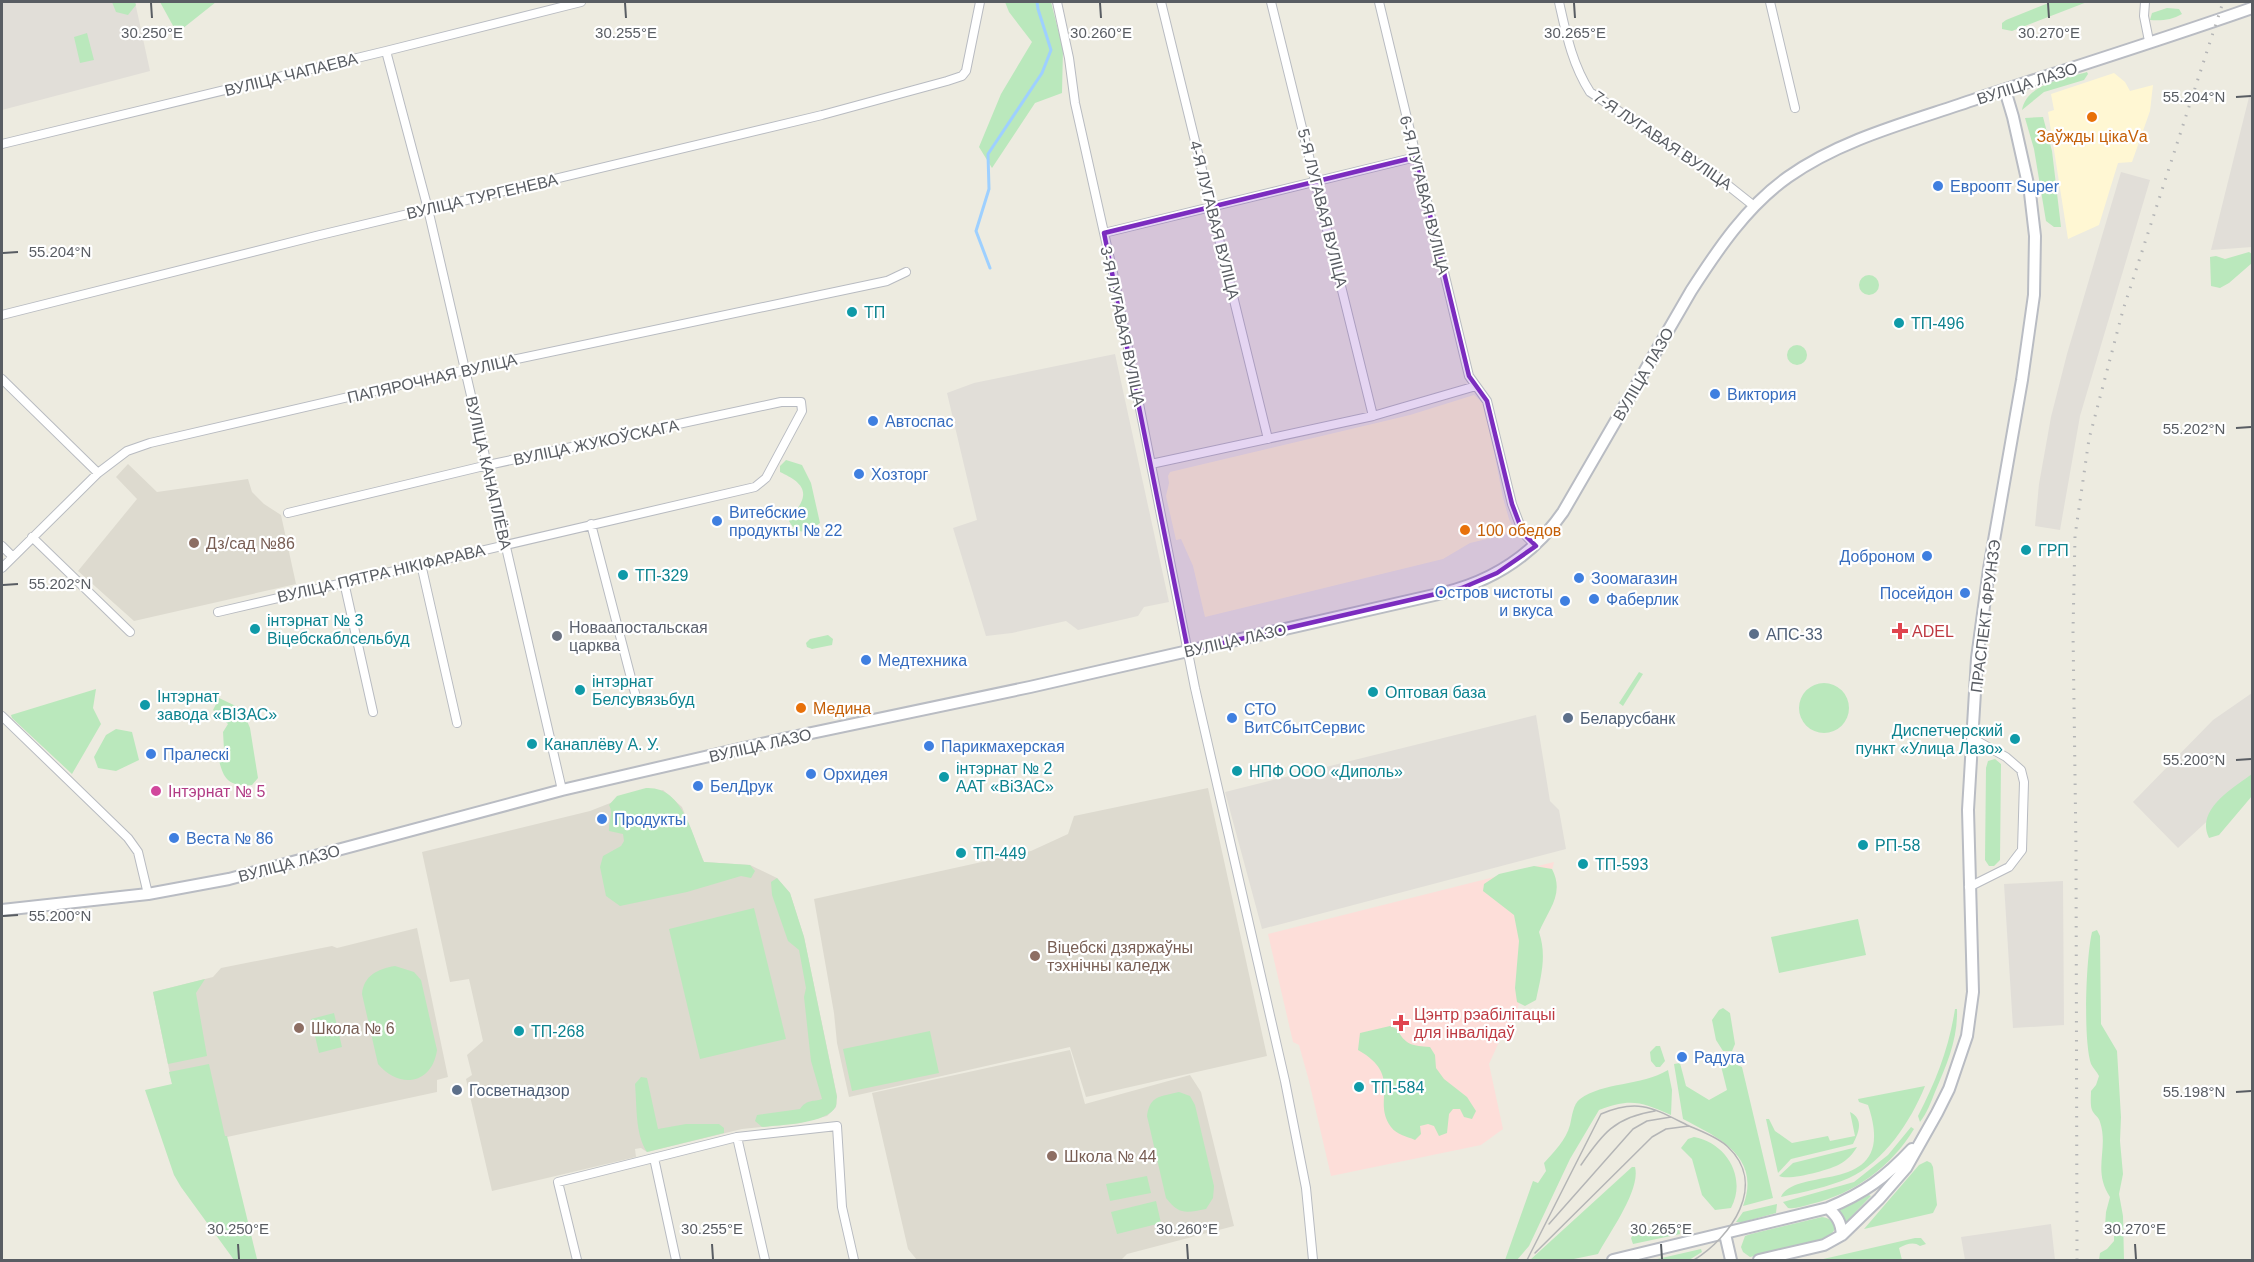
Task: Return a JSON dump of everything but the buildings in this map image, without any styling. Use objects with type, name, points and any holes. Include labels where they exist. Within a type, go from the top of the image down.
[{"type":"street","name":"ВУЛІЦА ЧАПАЕВА","points":[[2,144],[580,2]]},
{"type":"street","name":"ВУЛІЦА ТУРГЕНЕВА","points":[[2,315],[428,209],[822,115],[962,76],[966,71],[980,2]]},
{"type":"street","name":"3-Я ЛУГАВАЯ ВУЛІЦА","points":[[1057,2],[1069,58],[1075,103],[1104,233],[1217,789],[1285,1081],[1306,1188],[1313,1260]]},
{"type":"street","name":"4-Я ЛУГАВАЯ ВУЛІЦА","points":[[1161,2],[1268,439]]},
{"type":"street","name":"5-Я ЛУГАВАЯ ВУЛІЦА","points":[[1271,2],[1373,416]]},
{"type":"street","name":"6-Я ЛУГАВАЯ ВУЛІЦА","points":[[1379,2],[1469,376],[1487,401],[1512,504],[1523,533],[1536,546]]},
{"type":"street","name":"7-Я ЛУГАВАЯ ВУЛІЦА","points":[[1558,2],[1573,60],[1590,92],[1715,175],[1754,206]]},
{"type":"street","points":[[1770,2],[1796,108]]},
{"type":"street","points":[[2145,2],[2144,16],[2149,41]]},
{"type":"street","name":"ВУЛІЦА ЛАЗО","points":[[2,910],[148,894],[229,879],[562,790],[783,738],[1030,687],[1457,590],[1497,573],[1536,546],[1548,533],[1563,512],[1691,291],[1714,256],[1754,206],[1788,177],[1845,145],[2149,41],[2253,8]]},
{"type":"street","name":"ВУЛІЦА КАНАПЛЁВА","points":[[386,51],[428,209],[562,790]]},
{"type":"street","name":"ПРАСПЕКТ ФРУНЗЭ","points":[[1760,1260],[1824,1245],[1842,1235],[1906,1168],[1948,1089],[1971,1020],[1968,810],[1977,658],[1989,569],[2022,380],[2034,295],[2035,236],[2030,193],[2005,90]]},
{"type":"street","points":[[1104,233],[1416,157]]},
{"type":"street","name":"ПАПЯРОЧНАЯ ВУЛІЦА","points":[[2,568],[98,473],[128,451],[150,443],[465,370],[887,280],[906,272]]},
{"type":"street","points":[[2,379],[98,473]]},
{"type":"street","points":[[1151,464],[1373,416],[1476,386]]},
{"type":"street","name":"ВУЛІЦА ЖУКОЎСКАГА","points":[[288,513],[488,465],[781,402],[801,402],[802,411],[766,478],[755,487]]},
{"type":"street","name":"ВУЛІЦА ПЯТРА НІКІФАРАВА","points":[[218,612],[755,487]]},
{"type":"street","points":[[591,524],[637,701]]},
{"type":"street","points":[[32,537],[129,632]]},
{"type":"street","points":[[2,546],[12,556]]},
{"type":"street","points":[[421,564],[458,723]]},
{"type":"street","points":[[344,582],[373,712]]},
{"type":"street","points":[[2,716],[128,838],[138,852],[148,894]]},
{"type":"street","points":[[1969,887],[2008,867],[2022,850],[2024,794],[2021,770],[2007,757],[1971,738]]},
{"type":"street","points":[[577,1260],[558,1182],[737,1137],[837,1126],[842,1207],[854,1260]]},
{"type":"street","points":[[737,1137],[765,1260]]},
{"type":"street","name":"ПРАСПЕКТ ФРУНЗЭ","points":[[1613,1260],[1828,1208],[1857,1196],[1871,1187],[1923,1138]]},
{"type":"street","points":[[654,1158],[676,1260]]},
{"type":"street","points":[[1828,1208],[1841,1225],[1842,1235]]},
{"type":"street","points":[[1725,1234],[1731,1260]]},
{"type":"highlighted area","points":[[1416,157],[1469,376],[1487,401],[1512,504],[1523,533],[1536,546],[1497,573],[1462,588],[1188,651],[1104,233]]},
{"type":"shaded area","points":[[2,2],[135,2],[150,71],[2,110]]},
{"type":"shaded area","points":[[2114,73],[2125,82],[2130,91],[2153,85],[2150,111],[2132,162],[2118,163],[2099,225],[2068,239],[2048,112],[2054,110],[2051,94]]},
{"type":"shaded area","points":[[2252,85],[2252,247],[2211,250]]},
{"type":"shaded area","points":[[2121,172],[2150,180],[2080,416],[2060,530],[2035,526],[2039,484],[2051,417],[2067,354]]},
{"type":"shaded area","points":[[1115,354],[1169,602],[1144,607],[1138,616],[1078,630],[1066,621],[1012,633],[986,636],[953,528],[977,520],[947,393],[974,383]]},
{"type":"shaded area","points":[[1474,395],[1485,405],[1503,498],[1514,529],[1508,534],[1470,543],[1443,559],[1205,617],[1193,566],[1181,539],[1176,540],[1166,496],[1170,472],[1410,415]]},
{"type":"shaded area","name":"Дз/сад №86","points":[[128,464],[157,492],[248,479],[252,492],[264,504],[281,515],[296,584],[134,621],[78,571],[137,499],[116,477]]},
{"type":"shaded area","points":[[2252,693],[2252,780],[2178,848],[2133,802],[2213,720]]},
{"type":"shaded area","points":[[1536,715],[1550,801],[1559,810],[1566,849],[1262,929],[1225,792]]},
{"type":"shaded area","name":"Віцебскі дзяржаўны тэхнічны каледж","points":[[1208,788],[1267,1056],[1086,1097],[1070,1047],[849,1097],[837,1043],[814,899],[1031,851],[1068,834],[1074,816]]},
{"type":"shaded area","points":[[663,790],[682,807],[704,862],[750,865],[777,878],[790,893],[804,937],[837,1096],[836,1107],[827,1116],[799,1123],[742,1129],[647,1152],[641,1148],[635,1149],[636,1157],[492,1191],[466,1079],[472,1075],[467,1055],[483,1041],[469,979],[450,982],[422,852],[590,811],[628,796]]},
{"type":"shaded area","name":"Цэнтр рэабілітацыі для інвалідаў","points":[[1554,862],[1513,1028],[1504,1031],[1489,1064],[1503,1129],[1481,1145],[1331,1176],[1299,1045],[1293,1042],[1268,934]]},
{"type":"shaded area","points":[[2063,881],[2064,1025],[2013,1028],[2004,884]]},
{"type":"shaded area","name":"Школа № 6","points":[[417,928],[448,1077],[437,1080],[437,1092],[185,1146],[153,992],[213,977],[221,968],[332,946],[337,948]]},
{"type":"shaded area","name":"Школа № 44","points":[[1070,1050],[1085,1104],[1190,1075],[1201,1092],[1234,1226],[1127,1254],[1121,1260],[917,1260],[908,1249],[872,1093]]},
{"type":"shaded area","points":[[2051,1224],[2055,1260],[1965,1260],[1961,1237]]},
{"type":"green space","points":[[112,2],[135,2],[136,5],[128,15],[116,12]]},
{"type":"green space","points":[[160,2],[216,2],[177,33]]},
{"type":"green space","points":[[1005,2],[1051,2],[1063,49],[1062,93],[1035,103],[992,168],[979,147],[1001,94],[1032,42],[1009,12]]},
{"type":"green space","points":[[2051,2],[2087,2],[2012,31],[2002,29],[2002,23],[2006,20]]},
{"type":"green space","points":[[2167,8],[2179,9],[2182,14],[2166,20],[2150,20],[2152,13]]},
{"type":"green space","points":[[87,33],[94,60],[80,63],[74,37]]},
{"type":"green space","points":[[2087,72],[2084,80],[2044,92],[2022,110],[2025,101],[2039,88]]},
{"type":"green space","points":[[2043,117],[2052,151],[2061,227],[2054,227],[2046,221],[2034,149],[2025,118]]},
{"type":"green space","points":[[2249,252],[2252,254],[2252,263],[2229,283],[2220,288],[2211,286],[2210,257],[2225,259]]},
{"type":"green space","points":[[1865,275],[1873,275],[1879,281],[1879,289],[1873,295],[1865,295],[1859,289],[1859,281]]},
{"type":"green space","points":[[1797,345],[1804,348],[1807,355],[1804,362],[1797,365],[1790,362],[1787,355],[1790,348]]},
{"type":"green space","points":[[786,460],[802,465],[811,483],[820,523],[807,531],[799,531],[789,521],[801,502],[803,491],[797,482],[780,472],[780,466]]},
{"type":"green space","points":[[828,635],[833,639],[832,645],[812,649],[807,647],[806,643],[810,639]]},
{"type":"green space","points":[[1639,672],[1643,674],[1623,706],[1619,703]]},
{"type":"green space","points":[[1819,683],[1829,683],[1842,690],[1849,703],[1849,713],[1842,726],[1829,733],[1819,733],[1810,729],[1803,722],[1799,713],[1799,703],[1803,694],[1810,687]]},
{"type":"green space","points":[[96,689],[93,708],[101,724],[72,774],[11,715]]},
{"type":"green space","points":[[219,698],[242,709],[250,728],[258,778],[252,785],[232,783],[222,770],[218,756],[224,749],[223,732],[228,724],[213,710]]},
{"type":"green space","points":[[116,729],[132,732],[139,760],[116,771],[98,768],[94,757],[106,735]]},
{"type":"green space","points":[[1995,759],[2001,764],[2000,860],[1994,866],[1989,866],[1985,860],[1986,768],[1988,761]]},
{"type":"green space","points":[[2252,774],[2252,796],[2219,835],[2209,838],[2206,828],[2211,809],[2226,793]]},
{"type":"green space","points":[[646,788],[659,789],[677,803],[690,826],[704,862],[750,865],[755,871],[751,878],[741,876],[687,892],[620,906],[606,896],[600,867],[603,856],[621,846],[624,841],[623,834],[609,831],[611,812],[609,805],[617,796]]},
{"type":"green space","points":[[1534,866],[1552,869],[1557,886],[1554,902],[1539,932],[1543,958],[1536,1000],[1525,1006],[1517,1002],[1515,988],[1519,941],[1514,915],[1483,891],[1484,884],[1499,874]]},
{"type":"green space","points":[[777,878],[790,893],[804,937],[837,1097],[836,1106],[824,1117],[762,1127],[755,1121],[757,1115],[800,1109],[808,1102],[822,1099],[811,1061],[804,997],[806,988],[799,950],[788,941],[772,895],[771,882]]},
{"type":"green space","points":[[754,908],[786,1039],[700,1059],[669,929]]},
{"type":"green space","points":[[1858,919],[1866,955],[1779,973],[1771,937]]},
{"type":"green space","points":[[2097,930],[2100,936],[2101,1024],[2117,1051],[2123,1174],[2119,1194],[2123,1216],[2124,1260],[2099,1260],[2100,1253],[2114,1241],[2114,1232],[2105,1226],[2110,1197],[2102,1178],[2102,1132],[2099,1120],[2091,1108],[2091,1091],[2099,1076],[2091,1064],[2087,1037],[2088,960],[2092,932]]},
{"type":"green space","points":[[395,966],[414,972],[421,980],[437,1050],[429,1070],[413,1080],[395,1077],[378,1064],[362,994],[363,987],[373,974]]},
{"type":"green space","points":[[205,979],[196,993],[207,1056],[168,1064],[153,992]]},
{"type":"green space","points":[[1723,1008],[1730,1013],[1735,1044],[1732,1051],[1723,1051],[1716,1040],[1712,1020]]},
{"type":"green space","points":[[1955,1009],[1957,1009],[1956,1031],[1951,1051],[1930,1104],[1920,1122],[1918,1116],[1941,1064]]},
{"type":"green space","points":[[334,1013],[342,1047],[319,1053],[311,1019]]},
{"type":"green space","points":[[1390,1026],[1397,1029],[1410,1044],[1430,1047],[1435,1055],[1436,1068],[1444,1079],[1467,1097],[1476,1111],[1472,1119],[1464,1117],[1460,1109],[1453,1109],[1449,1114],[1447,1133],[1439,1136],[1434,1126],[1428,1124],[1420,1126],[1421,1134],[1415,1140],[1393,1130],[1386,1117],[1380,1069],[1358,1050],[1360,1033]]},
{"type":"green space","points":[[930,1031],[939,1073],[852,1091],[843,1049]]},
{"type":"green space","points":[[1656,1046],[1660,1046],[1665,1061],[1660,1067],[1656,1067],[1651,1061],[1650,1052]]},
{"type":"green space","points":[[1680,1063],[1686,1086],[1709,1100],[1727,1090],[1721,1066],[1733,1063],[1742,1067],[1773,1198],[1743,1206],[1747,1189],[1746,1174],[1741,1161],[1722,1141],[1683,1119],[1674,1064]]},
{"type":"green space","points":[[209,1064],[257,1259],[234,1260],[181,1187],[174,1175],[145,1090],[172,1084],[169,1072]]},
{"type":"green space","points":[[1668,1070],[1672,1090],[1671,1115],[1636,1103],[1620,1104],[1599,1110],[1570,1159],[1529,1246],[1517,1260],[1505,1260],[1533,1181],[1538,1183],[1546,1171],[1544,1163],[1566,1136],[1574,1107],[1578,1101],[1600,1090],[1646,1079]]},
{"type":"green space","points":[[641,1077],[647,1078],[658,1129],[686,1124],[719,1124],[724,1128],[724,1133],[647,1152],[638,1128],[635,1084]]},
{"type":"green space","points":[[1925,1086],[1904,1126],[1874,1162],[1849,1178],[1781,1197],[1790,1187],[1842,1174],[1858,1167],[1870,1154],[1874,1135],[1868,1105],[1859,1102],[1858,1099]]},
{"type":"green space","points":[[1179,1092],[1190,1096],[1195,1105],[1214,1186],[1213,1198],[1206,1209],[1179,1210],[1166,1198],[1147,1116],[1153,1100]]},
{"type":"green space","points":[[1850,1112],[1859,1122],[1853,1144],[1791,1159],[1778,1173],[1766,1119],[1769,1119],[1775,1131],[1792,1143],[1828,1136],[1830,1141],[1855,1136]]},
{"type":"green space","points":[[1911,1127],[1914,1129],[1905,1143],[1883,1167],[1856,1186],[1827,1199],[1799,1207],[1788,1208],[1783,1202],[1854,1182],[1888,1155]]},
{"type":"green space","points":[[1694,1137],[1716,1146],[1731,1164],[1737,1185],[1731,1208],[1715,1210],[1702,1195],[1692,1159],[1681,1148],[1688,1139]]},
{"type":"green space","points":[[1857,1147],[1843,1162],[1819,1172],[1800,1176],[1779,1176],[1793,1163]]},
{"type":"green space","points":[[1927,1161],[1933,1167],[1937,1205],[1933,1213],[1864,1229],[1919,1165]]},
{"type":"green space","points":[[1632,1167],[1635,1167],[1636,1176],[1629,1199],[1598,1254],[1569,1260],[1530,1260]]},
{"type":"green space","points":[[1147,1176],[1151,1193],[1110,1201],[1106,1184]]},
{"type":"green space","points":[[1871,1196],[1845,1223],[1838,1211]]},
{"type":"green space","points":[[1156,1201],[1161,1223],[1117,1234],[1111,1212]]},
{"type":"green space","points":[[1777,1204],[1776,1213],[1736,1222],[1743,1212]]},
{"type":"green space","points":[[1822,1217],[1831,1220],[1835,1229],[1828,1239],[1750,1257],[1743,1252],[1741,1247],[1745,1236]]},
{"type":"green space","points":[[1678,1222],[1680,1234],[1633,1244],[1631,1238],[1634,1234]]},
{"type":"green space","points":[[1921,1238],[1926,1244],[1920,1246],[1910,1244],[1899,1248],[1902,1260],[1819,1260]]},
{"type":"green space","points":[[1701,1249],[1702,1252],[1689,1260],[1653,1260]]},
{"type":"waterway","points":[[990,268],[976,231],[989,189],[988,154],[1042,73],[1051,50],[1037,2]]},
{"type":"tram line","points":[[1527,1260],[1601,1114],[1614,1109],[1636,1106],[1655,1110],[1714,1137],[1724,1143],[1740,1162],[1745,1177],[1745,1193],[1740,1209],[1721,1238],[1694,1260]]},
{"type":"tram line","points":[[1581,1165],[1596,1144],[1611,1129],[1630,1118],[1655,1111]]},
{"type":"tram line","points":[[1549,1224],[1633,1129],[1647,1121],[1671,1117]]},
{"type":"tram line","points":[[1535,1253],[1652,1137],[1666,1129],[1689,1126]]},
{"type":"railway","points":[[2077,1260],[2073,631],[2075,536],[2089,439],[2123,310],[2223,2]]},
{"type":"place","name":"Заўжды цікаVа","points":[[2092,117]]},
{"type":"place","name":"Евроопт Super","points":[[1938,186]]},
{"type":"place","name":"ТП","points":[[852,312]]},
{"type":"place","name":"ТП-496","points":[[1899,323]]},
{"type":"place","name":"Виктория","points":[[1715,394]]},
{"type":"place","name":"Автоспас","points":[[873,421]]},
{"type":"place","name":"Хозторг","points":[[859,474]]},
{"type":"place","name":"Витебские продукты № 22","points":[[717,521]]},
{"type":"place","name":"100 обедов","points":[[1465,530]]},
{"type":"place","name":"Дз/сад №86","points":[[194,543]]},
{"type":"place","name":"ГРП","points":[[2026,550]]},
{"type":"place","name":"Доброном","points":[[1927,556]]},
{"type":"place","name":"ТП-329","points":[[623,575]]},
{"type":"place","name":"Зоомагазин","points":[[1579,578]]},
{"type":"place","name":"Посейдон","points":[[1965,593]]},
{"type":"place","name":"Фаберлик","points":[[1594,599]]},
{"type":"place","name":"Остров чистоты и вкуса","points":[[1565,601]]},
{"type":"place","name":"інтэрнат № 3 Віцебскаблсельбуд","points":[[255,629]]},
{"type":"place","name":"ADEL","points":[[1900,631]]},
{"type":"place","name":"АПС-33","points":[[1754,634]]},
{"type":"place","name":"Новаапостальская царква","points":[[557,636]]},
{"type":"place","name":"Медтехника","points":[[866,660]]},
{"type":"place","name":"інтэрнат Белсувязьбуд","points":[[580,690]]},
{"type":"place","name":"Оптовая база","points":[[1373,692]]},
{"type":"place","name":"Інтэрнат завода «ВІЗАС»","points":[[145,705]]},
{"type":"place","name":"Медина","points":[[801,708]]},
{"type":"place","name":"СТО ВитСбытСервис","points":[[1232,718]]},
{"type":"place","name":"Беларусбанк","points":[[1568,718]]},
{"type":"place","name":"Диспетчерский пункт «Улица Лазо»","points":[[2015,739]]},
{"type":"place","name":"Канаплёву А. У.","points":[[532,744]]},
{"type":"place","name":"Парикмахерская","points":[[929,746]]},
{"type":"place","name":"Пралескі","points":[[151,754]]},
{"type":"place","name":"НПФ ООО «Диполь»","points":[[1237,771]]},
{"type":"place","name":"Орхидея","points":[[811,774]]},
{"type":"place","name":"інтэрнат № 2 ААТ «ВіЗАС»","points":[[944,777]]},
{"type":"place","name":"БелДрук","points":[[698,786]]},
{"type":"place","name":"Інтэрнат № 5","points":[[156,791]]},
{"type":"place","name":"Продукты","points":[[602,819]]},
{"type":"place","name":"Веста № 86","points":[[174,838]]},
{"type":"place","name":"РП-58","points":[[1863,845]]},
{"type":"place","name":"ТП-449","points":[[961,853]]},
{"type":"place","name":"ТП-593","points":[[1583,864]]},
{"type":"place","name":"Віцебскі дзяржаўны тэхнічны каледж","points":[[1035,956]]},
{"type":"place","name":"Цэнтр рэабілітацыі для інвалідаў","points":[[1401,1023]]},
{"type":"place","name":"Школа № 6","points":[[299,1028]]},
{"type":"place","name":"ТП-268","points":[[519,1031]]},
{"type":"place","name":"Радуга","points":[[1682,1057]]},
{"type":"place","name":"ТП-584","points":[[1359,1087]]},
{"type":"place","name":"Госветнадзор","points":[[457,1090]]},
{"type":"place","name":"Школа № 44","points":[[1052,1156]]}]
